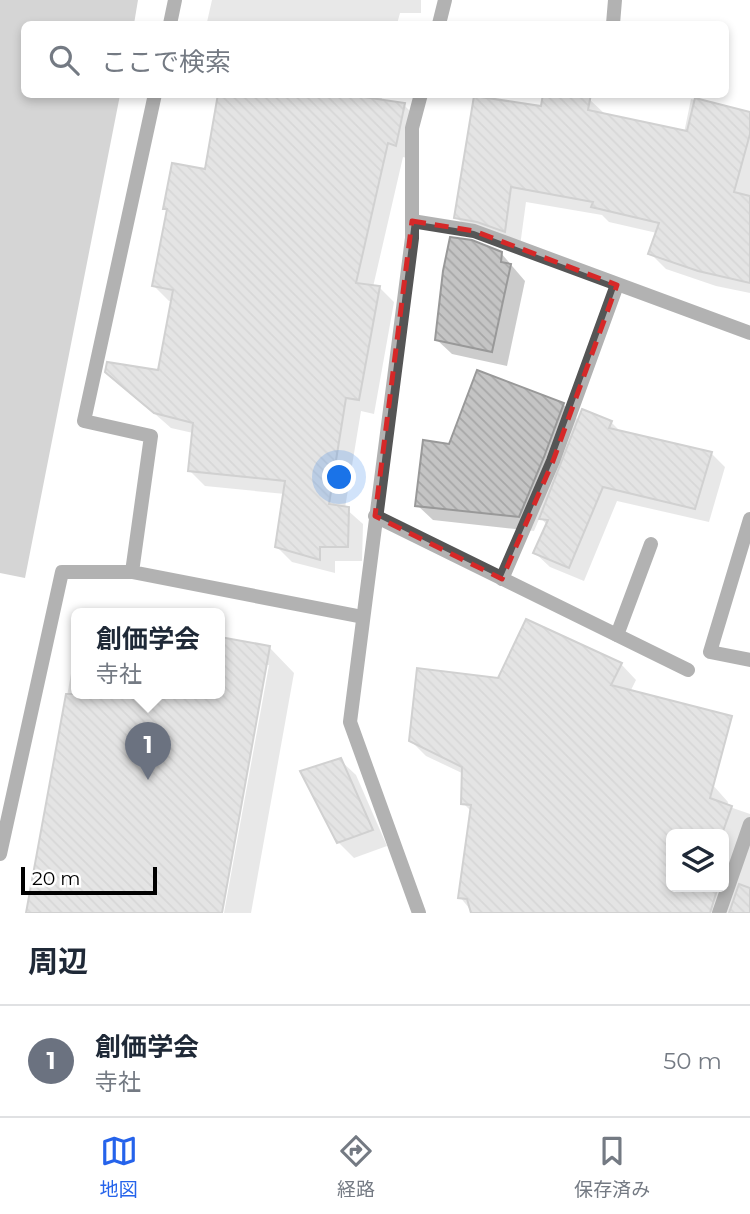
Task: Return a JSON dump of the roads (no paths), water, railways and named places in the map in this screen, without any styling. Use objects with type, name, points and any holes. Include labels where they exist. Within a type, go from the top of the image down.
[{"type":"street","points":[[171,21],[175,0]]},
{"type":"street","points":[[440,21],[445,0]]},
{"type":"street","points":[[613,21],[615,0]]},
{"type":"street","points":[[132,572],[151,436],[84,421],[154,98]]},
{"type":"street","points":[[419,913],[350,722],[412,238],[412,128],[420,98]]},
{"type":"street","points":[[412,221],[474,231],[750,333]]},
{"type":"street","points":[[502,579],[553,461],[617,285]]},
{"type":"street","points":[[376,516],[688,670]]},
{"type":"street","points":[[750,519],[710,652],[750,660]]},
{"type":"street","points":[[617,635],[651,544]]},
{"type":"street","points":[[0,854],[62,572],[132,572],[363,617]]},
{"type":"street","points":[[719,913],[745,852],[750,824]]},
{"type":"place","name":"創価学会","points":[[148,780]]}]
